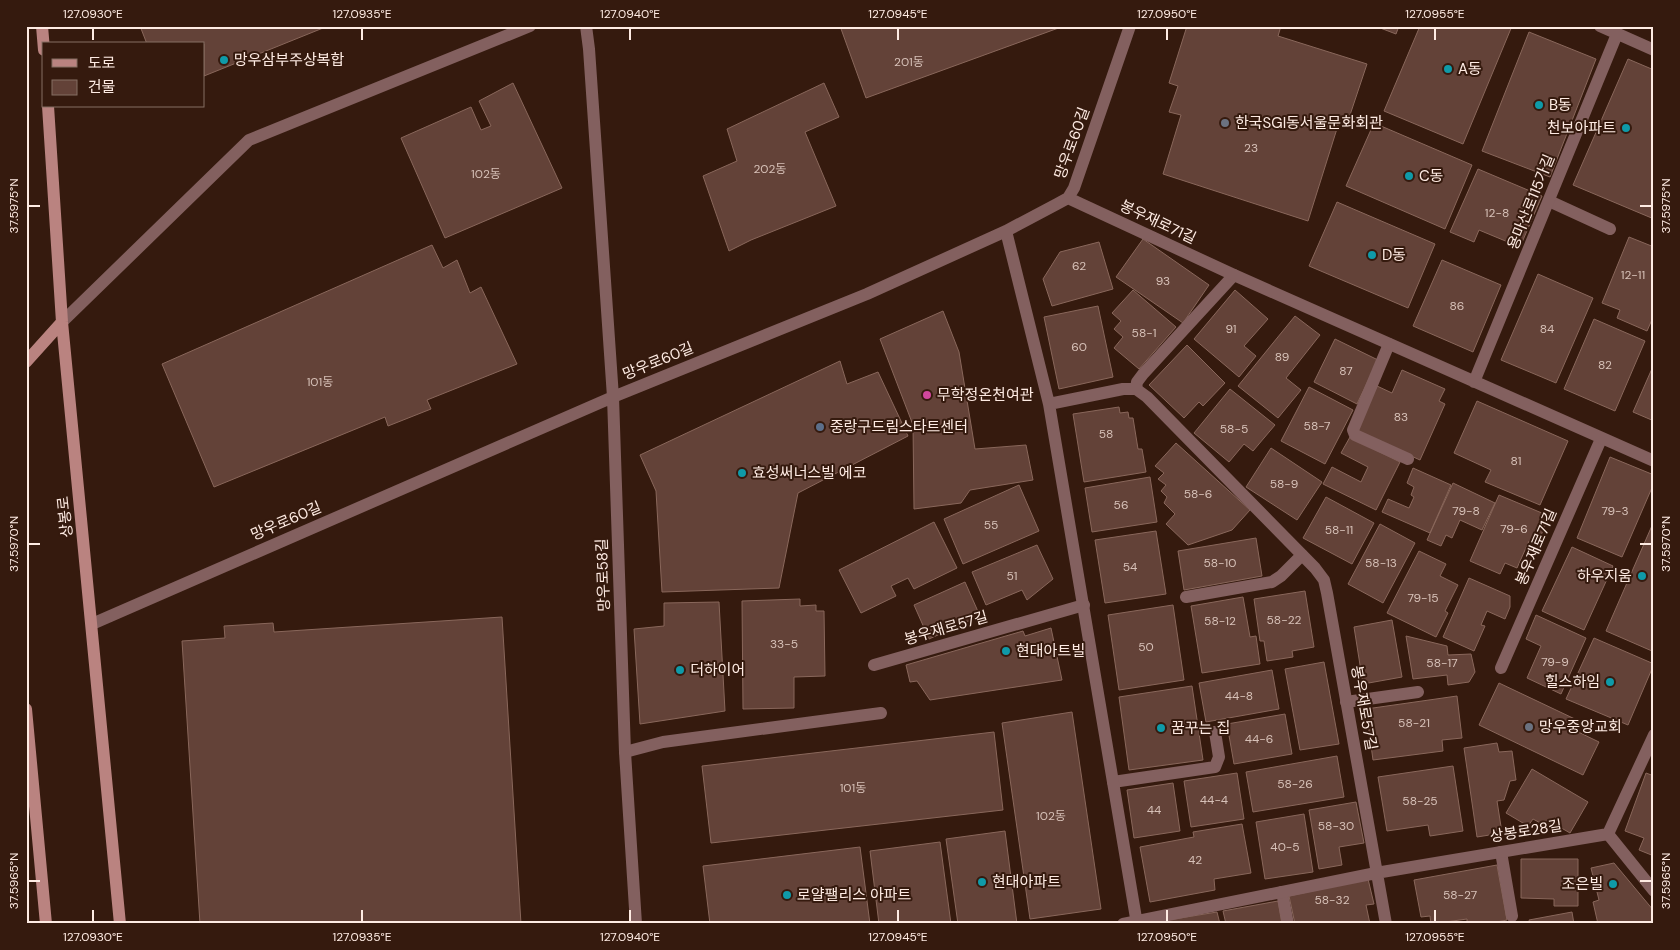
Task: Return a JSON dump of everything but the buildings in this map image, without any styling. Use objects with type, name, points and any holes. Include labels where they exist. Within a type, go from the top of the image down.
[{"type":"main road","points":[[42,26],[43,42]]},
{"type":"main road","name":"상봉로","points":[[48,108],[62,322],[120,924]]},
{"type":"main road","points":[[26,362],[62,322]]},
{"type":"main road","points":[[26,709],[46,924]]},
{"type":"street","points":[[62,322],[249,140],[530,26]]},
{"type":"street","name":"망우로58길","points":[[586,26],[613,398],[625,752],[636,924]]},
{"type":"street","name":"망우로60길","points":[[92,624],[613,398],[867,294],[1006,232],[1068,198],[1074,188],[1130,26]]},
{"type":"street","points":[[1600,26],[1654,50]]},
{"type":"street","name":"용마산로115가길","points":[[1474,382],[1617,34]]},
{"type":"street","name":"봉우재로71길","points":[[1068,198],[1234,275],[1654,461]]},
{"type":"street","points":[[1549,201],[1610,229]]},
{"type":"street","points":[[1006,232],[1049,404],[1137,923]]},
{"type":"street","points":[[1049,404],[1124,389],[1136,389],[1137,382],[1143,374],[1234,275]]},
{"type":"street","points":[[1389,344],[1353,430],[1355,435],[1408,459]]},
{"type":"street","name":"봉우재로57길","points":[[1136,389],[1147,397],[1315,568],[1324,580],[1328,593],[1386,924]]},
{"type":"street","name":"봉우재로71길","points":[[1501,668],[1601,439]]},
{"type":"street","points":[[1186,597],[1272,582],[1281,576],[1302,555]]},
{"type":"street","name":"봉우재로57길","points":[[874,665],[1084,605]]},
{"type":"street","points":[[1346,702],[1418,692]]},
{"type":"street","points":[[625,752],[663,742],[881,713]]},
{"type":"street","points":[[1113,782],[1215,767],[1219,757],[1215,732]]},
{"type":"street","points":[[1654,735],[1608,834],[1654,892]]},
{"type":"street","name":"상봉로28길","points":[[1376,873],[1608,834]]},
{"type":"street","points":[[1502,852],[1512,916]]},
{"type":"street","points":[[1123,924],[1137,923],[1376,873]]},
{"type":"street","points":[[1282,892],[1288,924]]},
{"type":"place","name":"망우삼부주상복합","points":[[224,60]]},
{"type":"place","name":"A동","points":[[1448,69]]},
{"type":"place","name":"B동","points":[[1539,105]]},
{"type":"place","name":"한국SGI동서울문화회관","points":[[1225,123]]},
{"type":"place","name":"천보아파트","points":[[1626,128]]},
{"type":"place","name":"C동","points":[[1409,176]]},
{"type":"place","name":"D동","points":[[1372,255]]},
{"type":"place","name":"무학정온천여관","points":[[927,395]]},
{"type":"place","name":"중랑구드림스타트센터","points":[[820,427]]},
{"type":"place","name":"효성써너스빌 에코","points":[[742,473]]},
{"type":"place","name":"하우지움","points":[[1642,576]]},
{"type":"place","name":"현대아트빌","points":[[1006,651]]},
{"type":"place","name":"더하이어","points":[[680,670]]},
{"type":"place","name":"힐스하임","points":[[1610,682]]},
{"type":"place","name":"망우중앙교회","points":[[1529,727]]},
{"type":"place","name":"꿈꾸는 집","points":[[1161,728]]},
{"type":"place","name":"현대아파트","points":[[982,882]]},
{"type":"place","name":"조은빌","points":[[1613,884]]},
{"type":"place","name":"로얄팰리스 아파트","points":[[787,895]]}]
